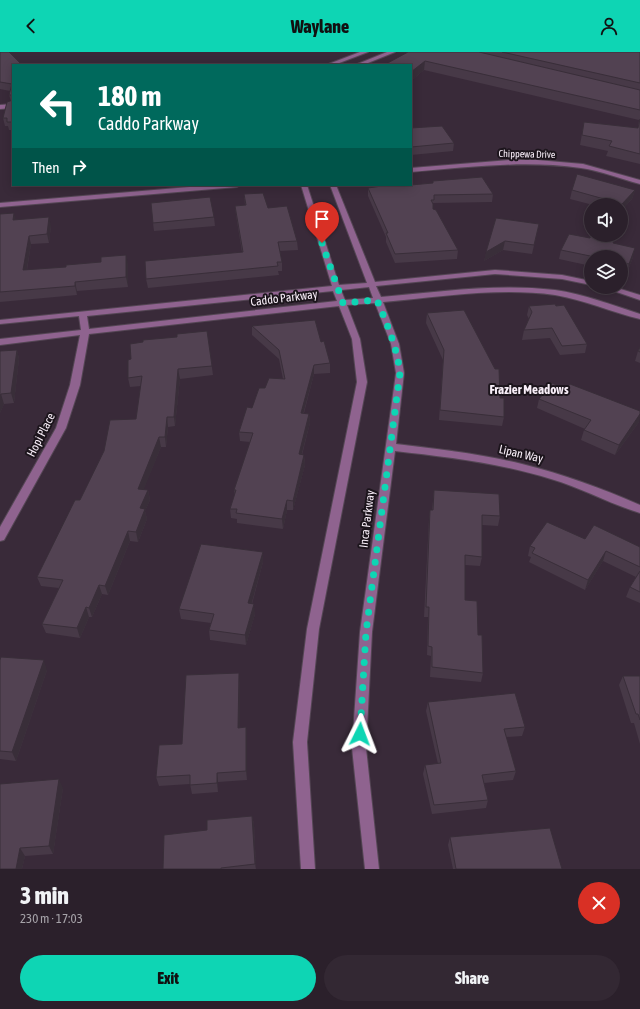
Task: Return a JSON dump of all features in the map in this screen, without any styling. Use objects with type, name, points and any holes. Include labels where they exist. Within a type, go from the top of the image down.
[{"type":"street","points":[[332,64],[365,52]]},
{"type":"street","points":[[361,64],[392,52]]},
{"type":"street","points":[[0,107],[12,106]]},
{"type":"street","name":"Chippewa Drive","points":[[412,170],[511,162],[537,162],[583,166],[640,182]]},
{"type":"street","points":[[0,204],[225,186]]},
{"type":"street","points":[[304,186],[336,287],[356,338],[362,382],[312,629],[301,735],[308,869]]},
{"type":"street","name":"Inca Parkway","points":[[333,186],[396,350],[400,373],[366,632],[359,748],[372,869]]},
{"type":"street","name":"Caddo Parkway","points":[[0,322],[496,272],[562,277],[584,282]]},
{"type":"street","name":"Caddo Parkway","points":[[0,342],[343,303],[495,290],[525,290],[556,293],[596,302],[640,317]]},
{"type":"street","points":[[628,294],[640,298]]},
{"type":"street","name":"Hopi Place","points":[[0,537],[62,428],[76,385],[85,333],[83,313]]},
{"type":"street","name":"Lipan Way","points":[[390,447],[488,460],[540,472],[593,488],[640,509]]},
{"type":"building","points":[[0,52],[9,52],[21,64],[12,64],[12,84],[0,82]]},
{"type":"building","points":[[408,52],[479,52],[640,90],[640,110],[425,61],[412,71],[412,64],[386,64]]},
{"type":"building","points":[[502,52],[640,52],[640,83]]},
{"type":"building","points":[[12,84],[12,95],[9,95]]},
{"type":"building","points":[[12,100],[12,122],[7,122],[7,118],[3,118],[7,102]]},
{"type":"building","points":[[640,119],[640,154],[609,146],[612,141],[582,135],[584,122],[638,128]]},
{"type":"building","points":[[442,126],[454,143],[412,147],[412,128]]},
{"type":"building","points":[[577,174],[635,190],[628,198],[601,198],[572,190]]},
{"type":"building","points":[[482,177],[493,194],[434,195],[434,200],[431,200],[433,209],[436,210],[458,250],[395,254],[386,233],[388,233],[368,188],[382,186],[412,186],[433,183],[433,181]]},
{"type":"building","points":[[263,193],[268,208],[287,206],[297,241],[278,242],[282,262],[277,262],[278,266],[146,279],[145,261],[243,252],[235,206],[246,205],[244,194]]},
{"type":"building","points":[[210,197],[214,217],[153,223],[151,203]]},
{"type":"building","points":[[14,213],[13,220],[49,217],[47,234],[29,236],[23,270],[66,267],[66,265],[101,262],[101,257],[126,255],[126,277],[75,282],[75,286],[0,292],[0,214]]},
{"type":"building","points":[[496,218],[539,224],[534,245],[505,241],[486,252]]},
{"type":"building","points":[[569,234],[584,237],[584,242],[613,242],[635,248],[629,264],[628,250],[584,250],[584,255],[561,250]]},
{"type":"building","points":[[555,304],[556,306],[564,305],[587,344],[562,346],[552,328],[524,330],[532,312],[529,306]]},
{"type":"building","points":[[464,310],[495,369],[499,369],[500,398],[504,398],[504,417],[440,410],[444,350],[427,313]]},
{"type":"building","points":[[315,320],[321,342],[324,341],[330,363],[314,365],[301,413],[309,414],[299,454],[304,455],[293,501],[287,500],[282,519],[236,513],[237,509],[230,509],[236,490],[234,490],[253,433],[239,432],[247,407],[252,408],[259,388],[265,388],[269,378],[285,379],[279,350],[252,326]]},
{"type":"building","points":[[207,331],[212,366],[178,369],[174,417],[167,417],[165,437],[159,437],[138,489],[148,490],[140,508],[145,509],[136,532],[128,531],[105,586],[99,585],[89,608],[86,607],[77,628],[42,624],[63,580],[37,577],[75,500],[80,500],[104,451],[110,420],[136,419],[142,376],[128,378],[128,360],[131,359],[130,344],[143,342],[143,340],[177,337],[177,334]]},
{"type":"building","points":[[17,350],[11,393],[1,394],[0,396],[0,351]]},
{"type":"building","points":[[552,383],[566,389],[570,384],[640,411],[640,414],[619,445],[584,430],[591,420],[539,399]]},
{"type":"building","points":[[434,490],[499,494],[500,516],[482,515],[482,557],[465,555],[465,600],[477,601],[478,635],[482,635],[483,673],[432,667],[432,647],[428,646],[429,607],[426,607],[430,510],[433,510]]},
{"type":"building","points":[[547,522],[585,539],[594,525],[640,547],[640,567],[606,551],[588,580],[532,553],[535,548],[530,546]]},
{"type":"building","points":[[201,544],[263,552],[248,603],[254,604],[245,635],[209,630],[214,614],[179,609]]},
{"type":"building","points":[[640,571],[640,592],[630,587]]},
{"type":"building","points":[[1,657],[44,660],[12,752],[0,751]]},
{"type":"building","points":[[239,673],[238,728],[246,727],[246,771],[217,773],[217,783],[190,785],[190,775],[156,777],[159,745],[182,744],[186,675]]},
{"type":"building","points":[[623,676],[640,676],[640,720],[638,714],[636,714]]},
{"type":"building","points":[[515,693],[525,727],[504,729],[516,771],[482,775],[488,800],[434,805],[425,765],[441,763],[428,702]]},
{"type":"building","points":[[59,779],[49,846],[20,848],[16,869],[0,869],[0,784]]},
{"type":"building","points":[[252,816],[255,864],[221,869],[163,869],[164,835],[207,830],[207,820]]},
{"type":"building","points":[[550,828],[562,869],[456,869],[450,837]]},
{"type":"district","name":"Frazier Meadows","points":[[529,389]]},
{"type":"route","points":[[322,243],[336,287],[343,303],[377,300],[398,355],[400,373],[366,632],[360,734]]}]
